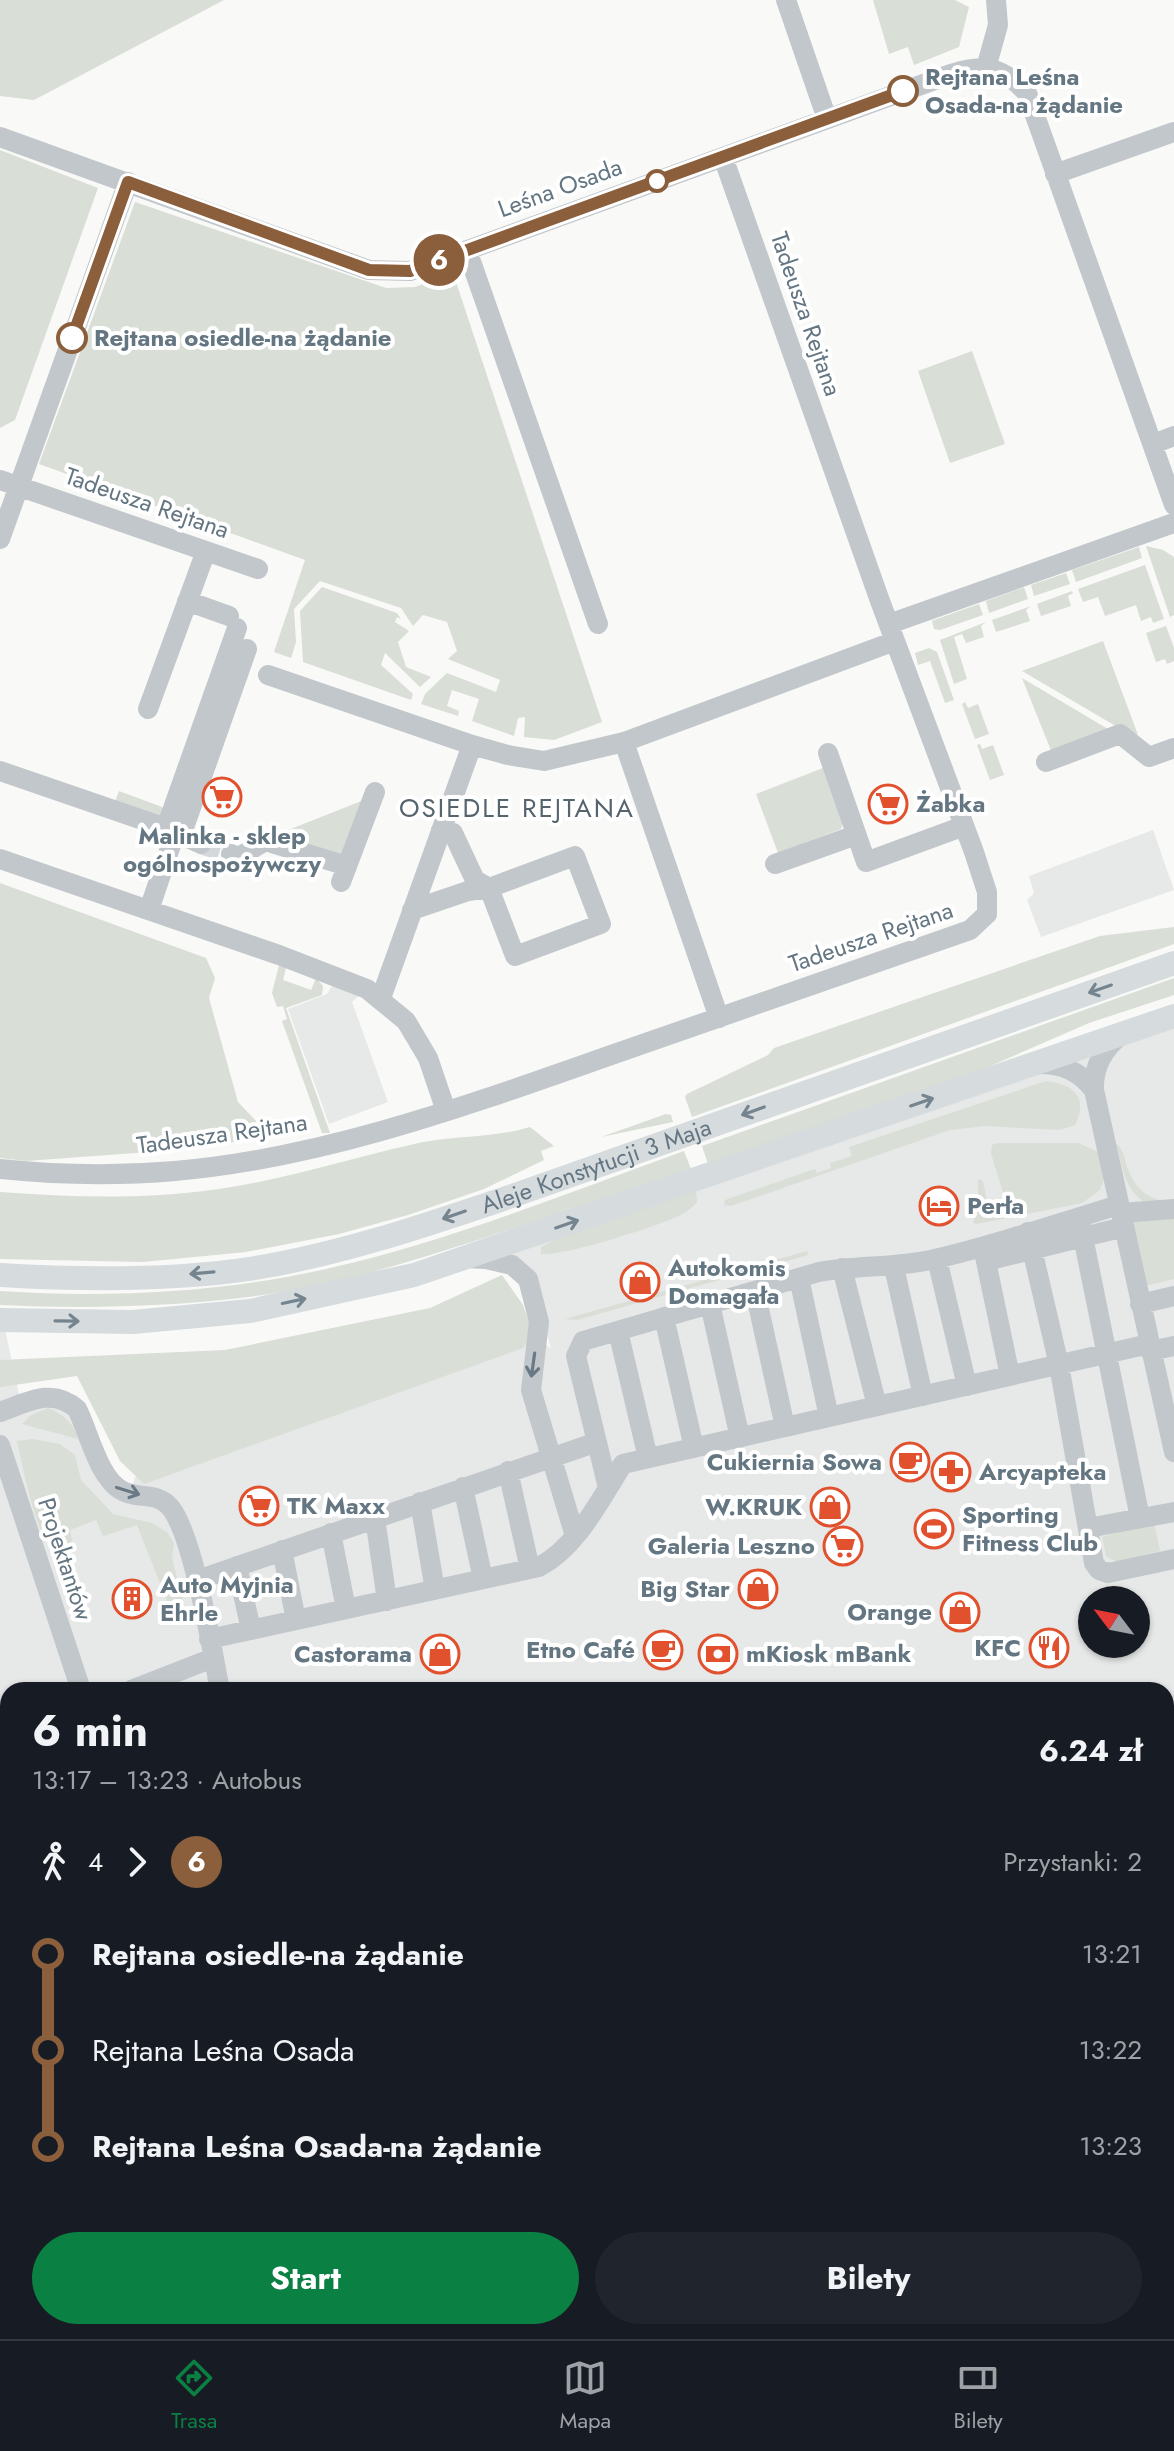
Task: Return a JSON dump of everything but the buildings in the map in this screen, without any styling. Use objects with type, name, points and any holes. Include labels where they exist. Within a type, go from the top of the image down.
[{"type":"main road","name":"Aleje Konstytucji 3 Maja","points":[[0,1275],[142,1278],[249,1269],[341,1249],[512,1196],[1174,963]]},
{"type":"main road","name":"Aleje Konstytucji 3 Maja","points":[[0,1320],[133,1322],[250,1311],[414,1275],[1174,1016]]},
{"type":"street","points":[[786,0],[827,119]]},
{"type":"street","points":[[996,0],[998,25],[986,68],[1011,76],[1027,93],[1174,505]]},
{"type":"street","name":"Leśna Osada","points":[[0,137],[369,270],[410,271],[951,74],[970,68],[986,68]]},
{"type":"street","points":[[1055,174],[1174,132]]},
{"type":"street","name":"Tadeusza Rejtana","points":[[0,1169],[46,1174],[122,1174],[226,1165],[358,1138],[446,1111],[970,930],[987,914],[989,905],[964,826],[723,157]]},
{"type":"street","points":[[0,539],[128,182]]},
{"type":"street","points":[[467,250],[598,624]]},
{"type":"street","points":[[1153,444],[1174,436]]},
{"type":"street","name":"Tadeusza Rejtana","points":[[0,480],[258,569]]},
{"type":"street","points":[[268,675],[472,745],[544,761],[624,742],[892,632],[1174,523]]},
{"type":"street","points":[[148,709],[206,551]]},
{"type":"street","points":[[149,910],[168,830],[233,622],[187,601]]},
{"type":"street","points":[[168,830],[247,649]]},
{"type":"street","points":[[1046,762],[1120,734],[1149,757],[1174,748]]},
{"type":"street","points":[[624,742],[719,1018]]},
{"type":"street","points":[[381,998],[472,745]]},
{"type":"street","points":[[828,753],[866,862],[964,826]]},
{"type":"street","points":[[0,771],[201,844]]},
{"type":"street","points":[[231,854],[239,857],[265,841],[344,874],[375,792]]},
{"type":"street","points":[[412,910],[468,891],[489,888],[575,856],[601,924],[515,956],[489,888],[475,880],[453,833],[441,830]]},
{"type":"street","points":[[775,864],[856,835]]},
{"type":"street","points":[[0,859],[353,982],[381,998],[406,1021],[428,1058],[446,1111]]},
{"type":"street","points":[[1122,1034],[1111,1042],[1100,1059],[1094,1090],[1149,1347],[1169,1411],[1174,1452]]},
{"type":"street","points":[[1030,1065],[1070,1068],[1085,1078],[1094,1090]]},
{"type":"street","points":[[608,1488],[576,1358],[576,1350],[583,1341],[842,1268],[894,1267],[984,1253],[1121,1215],[1174,1209]]},
{"type":"street","points":[[1081,1227],[1140,1518]]},
{"type":"street","points":[[1030,1241],[1059,1365],[1094,1563],[1103,1573],[1174,1559]]},
{"type":"street","points":[[984,1253],[1010,1376]]},
{"type":"street","points":[[466,1258],[512,1265],[528,1279],[539,1322],[531,1390],[575,1536]]},
{"type":"street","points":[[937,1259],[967,1386]]},
{"type":"street","points":[[894,1267],[923,1396]]},
{"type":"street","points":[[842,1268],[877,1406]]},
{"type":"street","points":[[799,1278],[829,1417]]},
{"type":"street","points":[[755,1291],[785,1427]]},
{"type":"street","points":[[1140,1304],[1174,1296]]},
{"type":"street","points":[[710,1304],[740,1438]]},
{"type":"street","points":[[664,1317],[694,1448]]},
{"type":"street","points":[[618,1331],[648,1458]]},
{"type":"street","points":[[146,1682],[251,1630],[530,1569],[559,1557],[623,1464],[1105,1354],[1174,1346]]},
{"type":"street","points":[[0,1412],[46,1396],[68,1401],[77,1409],[104,1472],[116,1487],[133,1495],[150,1495],[174,1512],[182,1528],[218,1682]]},
{"type":"street","points":[[195,1581],[597,1442]]},
{"type":"street","name":"Projektantów","points":[[0,1445],[78,1682]]},
{"type":"street","points":[[508,1471],[530,1569]]},
{"type":"street","points":[[463,1487],[483,1579]]},
{"type":"street","points":[[420,1502],[435,1590]]},
{"type":"street","points":[[1088,1528],[1174,1512]]},
{"type":"street","points":[[375,1518],[387,1601]]},
{"type":"street","points":[[331,1533],[346,1609]]},
{"type":"street","points":[[282,1550],[296,1620]]},
{"type":"street","points":[[237,1566],[251,1630]]},
{"type":"shaded area","points":[[0,0],[224,0],[34,100],[0,96]]},
{"type":"shaded area","points":[[873,0],[955,0],[969,7],[959,47],[914,65],[908,47],[889,54]]},
{"type":"shaded area","points":[[0,150],[98,188],[15,420],[0,428]]},
{"type":"shaded area","points":[[135,202],[386,288],[415,287],[453,273],[602,722],[554,740],[524,737],[525,717],[518,718],[514,736],[472,721],[479,699],[452,690],[447,706],[459,711],[458,716],[421,704],[425,694],[447,673],[496,692],[500,680],[448,659],[457,651],[447,622],[423,615],[413,626],[401,608],[320,581],[294,609],[296,642],[291,658],[274,652],[305,560],[39,464]]},
{"type":"shaded area","points":[[972,351],[1005,444],[950,463],[918,371]]},
{"type":"shaded area","points":[[1146,546],[1163,550],[1174,557],[1174,615],[1170,617]]},
{"type":"shaded area","points":[[1139,547],[1142,558],[1076,582],[1072,570]]},
{"type":"shaded area","points":[[1145,565],[1164,619],[1153,623],[1151,617],[1141,621],[1136,605],[1105,616],[1098,597],[1083,602],[1078,589]]},
{"type":"shaded area","points":[[1066,573],[1070,584],[1034,596],[1031,585]]},
{"type":"shaded area","points":[[322,587],[397,613],[401,619],[397,617],[395,622],[409,631],[398,642],[406,667],[431,677],[420,687],[385,653],[381,665],[413,694],[411,700],[303,662],[300,611]]},
{"type":"shaded area","points":[[1024,587],[1028,599],[989,613],[986,601]]},
{"type":"shaded area","points":[[1072,591],[1068,596],[1071,606],[1041,616],[1037,604]]},
{"type":"shaded area","points":[[979,604],[983,615],[940,630],[934,629],[932,621]]},
{"type":"shaded area","points":[[1031,606],[1026,610],[1030,621],[996,632],[992,620]]},
{"type":"shaded area","points":[[986,622],[981,626],[984,637],[966,643],[962,634],[954,637],[967,679],[954,684],[940,640]]},
{"type":"shaded area","points":[[1166,626],[1174,648],[1174,661],[1167,664],[1165,659],[1156,662],[1146,633]]},
{"type":"shaded area","points":[[1103,641],[1138,735],[1119,728],[1022,671]]},
{"type":"shaded area","points":[[929,648],[937,652],[954,700],[945,703],[930,661],[918,665],[915,653]]},
{"type":"shaded area","points":[[1022,678],[1113,732],[1052,753]]},
{"type":"shaded area","points":[[965,702],[968,708],[978,704],[989,734],[975,739],[962,704]]},
{"type":"shaded area","points":[[980,744],[982,749],[993,745],[1004,775],[990,780],[977,745]]},
{"type":"shaded area","points":[[828,766],[845,818],[841,829],[778,853],[756,794]]},
{"type":"shaded area","points":[[119,791],[162,807],[165,810],[162,819],[114,804]]},
{"type":"shaded area","points":[[364,800],[343,854],[333,856],[273,836]]},
{"type":"shaded area","points":[[1153,830],[1174,890],[1041,937],[1027,900],[1034,893],[1029,876]]},
{"type":"shaded area","points":[[0,883],[206,958],[215,978],[209,998],[238,1102],[257,1122],[261,1138],[190,1149],[26,1161],[0,1158]]},
{"type":"shaded area","points":[[1174,927],[1174,944],[692,1117],[685,1097],[687,1094],[768,1055],[774,1048],[1100,936]]},
{"type":"shaded area","points":[[279,965],[286,968],[283,980],[311,990],[316,978],[323,986],[322,995],[286,1008],[330,1133],[322,1133],[282,1021],[287,1019],[283,1006],[277,1007],[272,993]]},
{"type":"shaded area","points":[[1174,978],[1174,995],[1089,1023],[965,1077],[708,1164],[702,1146]]},
{"type":"shaded area","points":[[333,984],[360,995],[352,1002],[388,1102],[329,1124],[288,1009],[327,994]]},
{"type":"shaded area","points":[[1174,1016],[1174,1682],[0,1682],[0,1320],[3,1320],[21,1404],[68,1401],[99,1484],[113,1496],[128,1502],[135,1477],[533,1333],[551,1349],[538,1294],[486,1259]]},
{"type":"shaded area","points":[[1046,1081],[1064,1085],[1076,1094],[1080,1107],[1075,1125],[1060,1130],[985,1126],[950,1130],[731,1206],[724,1205],[725,1200],[815,1169],[817,1173],[831,1168],[830,1163],[852,1156],[849,1147]]},
{"type":"shaded area","points":[[666,1114],[671,1115],[673,1122],[601,1137]]},
{"type":"shaded area","points":[[530,1127],[554,1146],[541,1151],[544,1160],[484,1189],[339,1234],[246,1252],[143,1262],[0,1259],[0,1192],[118,1196],[207,1191],[281,1177],[425,1142]]},
{"type":"shaded area","points":[[1078,1143],[1098,1152],[1105,1177],[1100,1190],[1082,1203],[973,1223],[978,1207],[978,1179],[983,1181],[993,1212],[1004,1211],[1007,1206],[991,1153],[992,1145]]},
{"type":"shaded area","points":[[1116,1143],[1141,1190],[1159,1200],[1174,1203],[1174,1279],[1137,1288],[1121,1213],[1145,1203],[1128,1183]]},
{"type":"shaded area","points":[[684,1151],[691,1169],[450,1249],[335,1281],[277,1293],[186,1303],[93,1307],[0,1305],[0,1291],[82,1294],[164,1292],[245,1284],[326,1269],[462,1231]]},
{"type":"shaded area","points":[[696,1191],[695,1205],[665,1222],[587,1246],[541,1254],[541,1247],[559,1237]]},
{"type":"shaded area","points":[[807,1251],[808,1255],[577,1320],[565,1319]]},
{"type":"shaded area","points":[[502,1275],[523,1305],[533,1333],[523,1348],[144,1484],[120,1461],[77,1376],[0,1387],[0,1360],[225,1350],[430,1308]]},
{"type":"shaded area","points":[[48,1408],[67,1419],[78,1439],[22,1424],[31,1415]]},
{"type":"shaded area","points":[[32,1439],[60,1444],[75,1455],[81,1480],[113,1514],[152,1523],[167,1532],[174,1543],[172,1558],[183,1601],[176,1610],[168,1604],[137,1525],[103,1536],[96,1520],[70,1530],[74,1551],[58,1549],[49,1543],[33,1508],[17,1441]]},
{"type":"shaded area","points":[[1154,1522],[1160,1551],[1117,1562],[1106,1556],[1102,1537]]},
{"type":"tunnel","points":[[201,844],[231,854]]},
{"type":"bus line","name":"6","points":[[72,338],[128,182],[369,270],[410,271],[903,91]]},
{"type":"place","name":"Rejtana Leśna Osada-na żądanie","points":[[903,91]]},
{"type":"place","name":"Rejtana osiedle-na żądanie","points":[[72,338]]},
{"type":"place","name":"Malinka - sklep ogólnospożywczy","points":[[222,797]]},
{"type":"place","name":"Żabka","points":[[888,804]]},
{"type":"place","name":"Perła","points":[[939,1206]]},
{"type":"place","name":"Autokomis Domagała","points":[[640,1282]]},
{"type":"place","name":"Cukiernia Sowa","points":[[910,1462]]},
{"type":"place","name":"Arcyapteka","points":[[951,1472]]},
{"type":"place","name":"TK Maxx","points":[[259,1506]]},
{"type":"place","name":"W.KRUK","points":[[830,1507]]},
{"type":"place","name":"Sporting Fitness Club","points":[[934,1529]]},
{"type":"place","name":"Galeria Leszno","points":[[843,1546]]},
{"type":"place","name":"Big Star","points":[[758,1589]]},
{"type":"place","name":"Auto Myjnia Ehrle","points":[[132,1599]]},
{"type":"place","name":"Orange","points":[[960,1612]]},
{"type":"place","name":"KFC","points":[[1049,1648]]},
{"type":"place","name":"Etno Café","points":[[663,1650]]},
{"type":"place","name":"Castorama","points":[[440,1654]]},
{"type":"place","name":"mKiosk mBank","points":[[718,1654]]},
{"type":"district","name":"OSIEDLE REJTANA","points":[[517,808]]}]
